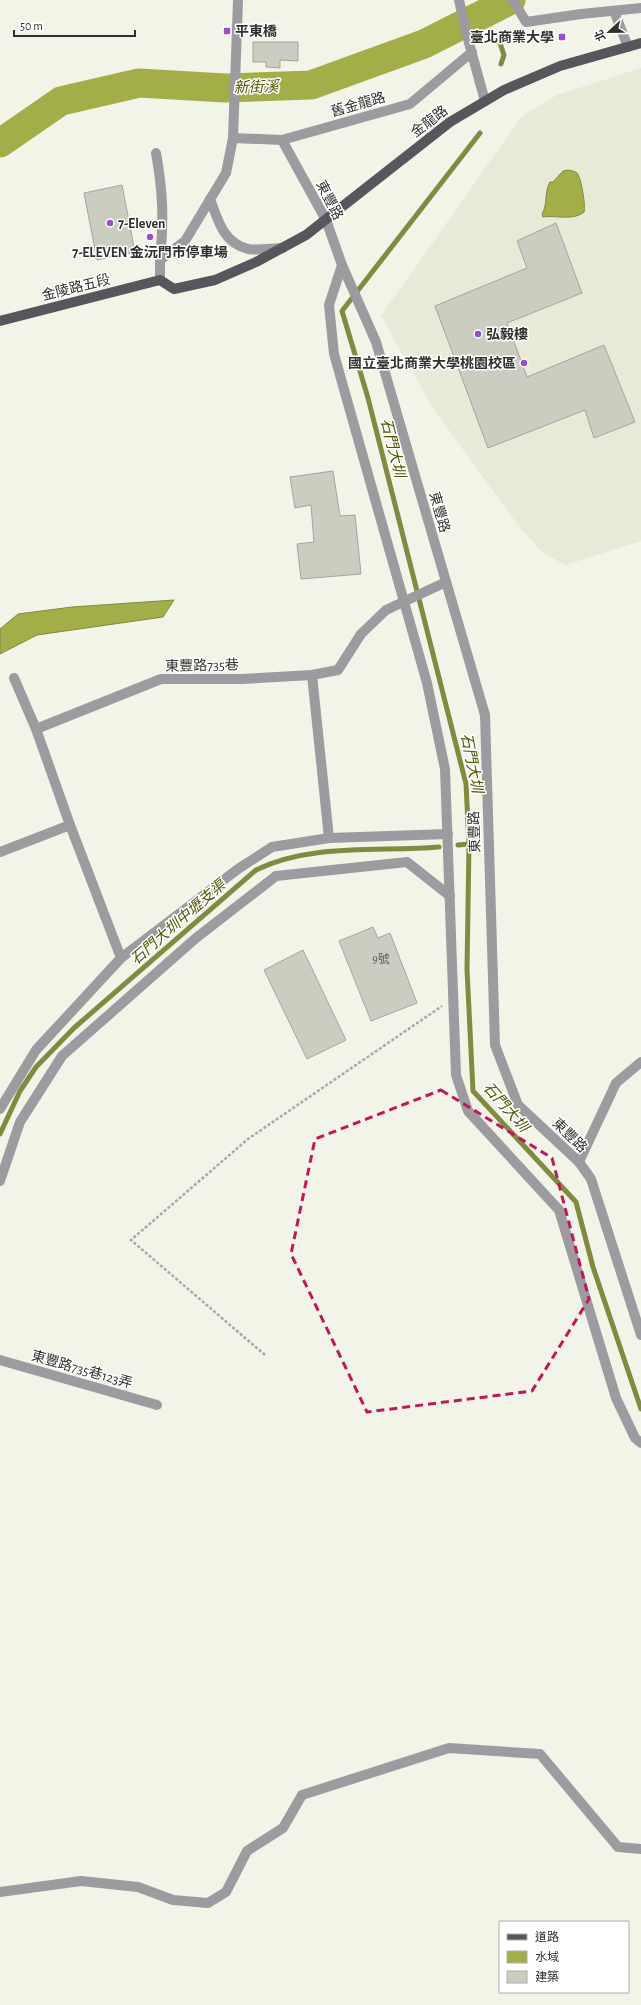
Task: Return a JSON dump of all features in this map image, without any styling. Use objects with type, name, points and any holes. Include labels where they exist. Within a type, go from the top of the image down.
[{"type":"main road","name":"金龍路","points":[[160,280],[174,289],[215,280],[256,262],[306,235],[450,122],[504,90],[560,66],[641,43]]},
{"type":"main road","name":"金陵路五段","points":[[0,321],[160,280]]},
{"type":"street","points":[[160,260],[185,241],[226,173],[233,138],[238,0]]},
{"type":"street","points":[[459,0],[485,101]]},
{"type":"street","points":[[513,0],[526,22],[641,8]]},
{"type":"street","points":[[614,11],[628,47]]},
{"type":"street","name":"舊金龍路","points":[[233,138],[282,140],[410,104],[471,47]]},
{"type":"street","name":"東豐路","points":[[282,140],[326,220],[342,265],[376,342],[485,715],[495,1045],[518,1105],[579,1162],[591,1179],[641,1335]]},
{"type":"street","points":[[156,153],[162,184],[164,221],[160,260],[160,280]]},
{"type":"street","points":[[210,199],[218,224],[229,239],[248,249],[283,248]]},
{"type":"street","points":[[342,265],[329,305],[334,354],[408,599],[428,683],[445,769],[456,1075],[468,1111],[559,1210],[616,1398],[635,1438],[641,1443]]},
{"type":"street","name":"東豐路735巷","points":[[36,729],[162,679],[242,679],[312,675],[338,670],[361,634],[386,610],[446,582]]},
{"type":"street","points":[[312,675],[329,838]]},
{"type":"street","points":[[14,678],[36,729],[70,825],[121,958]]},
{"type":"street","points":[[0,852],[70,825]]},
{"type":"street","points":[[0,1109],[36,1050],[121,958],[238,869],[272,847],[329,838],[448,834]]},
{"type":"street","points":[[0,1181],[20,1122],[62,1056],[196,938],[276,876],[407,862],[450,896]]},
{"type":"street","points":[[579,1162],[616,1083],[641,1062]]},
{"type":"street","name":"東豐路735巷123弄","points":[[0,1360],[157,1405]]},
{"type":"street","points":[[0,1892],[81,1881],[138,1887],[173,1900],[208,1904],[226,1892],[247,1851],[283,1828],[302,1795],[449,1748],[540,1754],[618,1847],[641,1849]]},
{"type":"path","points":[[264,1355],[131,1240],[248,1139],[454,998]]},
{"type":"highlighted area","points":[[441,1090],[552,1158],[589,1299],[532,1391],[367,1412],[291,1254],[315,1139]]},
{"type":"shaded area","name":"國立臺北商業大學桃園校區","points":[[641,68],[641,541],[565,565],[542,552],[521,529],[434,410],[381,316],[522,116],[557,95]]},
{"type":"water","points":[[568,170],[577,173],[579,176],[584,198],[584,212],[580,215],[570,217],[543,217],[542,214],[550,182],[553,182],[563,171]]},
{"type":"water","points":[[174,600],[163,617],[37,635],[0,654],[0,629],[18,614],[72,607]]},
{"type":"building","points":[[253,42],[298,42],[298,61],[280,60],[280,68],[266,67],[266,62],[253,62]]},
{"type":"building","name":"7-Eleven","points":[[122,185],[135,252],[97,260],[84,193]]},
{"type":"building","name":"弘毅樓","points":[[556,223],[582,293],[507,323],[527,377],[604,345],[635,422],[594,438],[585,410],[488,448],[435,306],[527,268],[517,241]]},
{"type":"building","points":[[333,471],[340,516],[355,515],[361,574],[301,579],[297,544],[314,542],[311,505],[295,508],[290,477]]},
{"type":"building","points":[[373,927],[378,938],[390,933],[417,1003],[371,1021],[339,941]]},
{"type":"building","points":[[303,950],[346,1040],[307,1059],[264,970]]},
{"type":"waterway","name":"新街溪","points":[[0,143],[61,101],[139,83],[225,88],[311,85],[424,44],[511,0]]},
{"type":"waterway","name":"石門大圳","points":[[500,43],[504,55],[501,64]]},
{"type":"waterway","name":"石門大圳","points":[[480,133],[342,311],[368,398],[466,784],[469,844],[467,969],[473,1091],[576,1202],[593,1267],[641,1409]]},
{"type":"waterway","name":"石門大圳中壢支渠","points":[[458,845],[469,844]]},
{"type":"waterway","name":"石門大圳中壢支渠","points":[[0,1134],[20,1091],[36,1067],[74,1028],[256,870],[277,861],[322,852],[439,847]]},
{"type":"place","name":"平東橋","points":[[227,31]]},
{"type":"place","name":"臺北商業大學","points":[[562,37]]},
{"type":"place","name":"7-Eleven","points":[[110,223]]},
{"type":"place","name":"7-ELEVEN 金沅門市停車場","points":[[150,237]]},
{"type":"place","name":"弘毅樓","points":[[478,334]]},
{"type":"place","name":"國立臺北商業大學桃園校區","points":[[524,363]]}]
